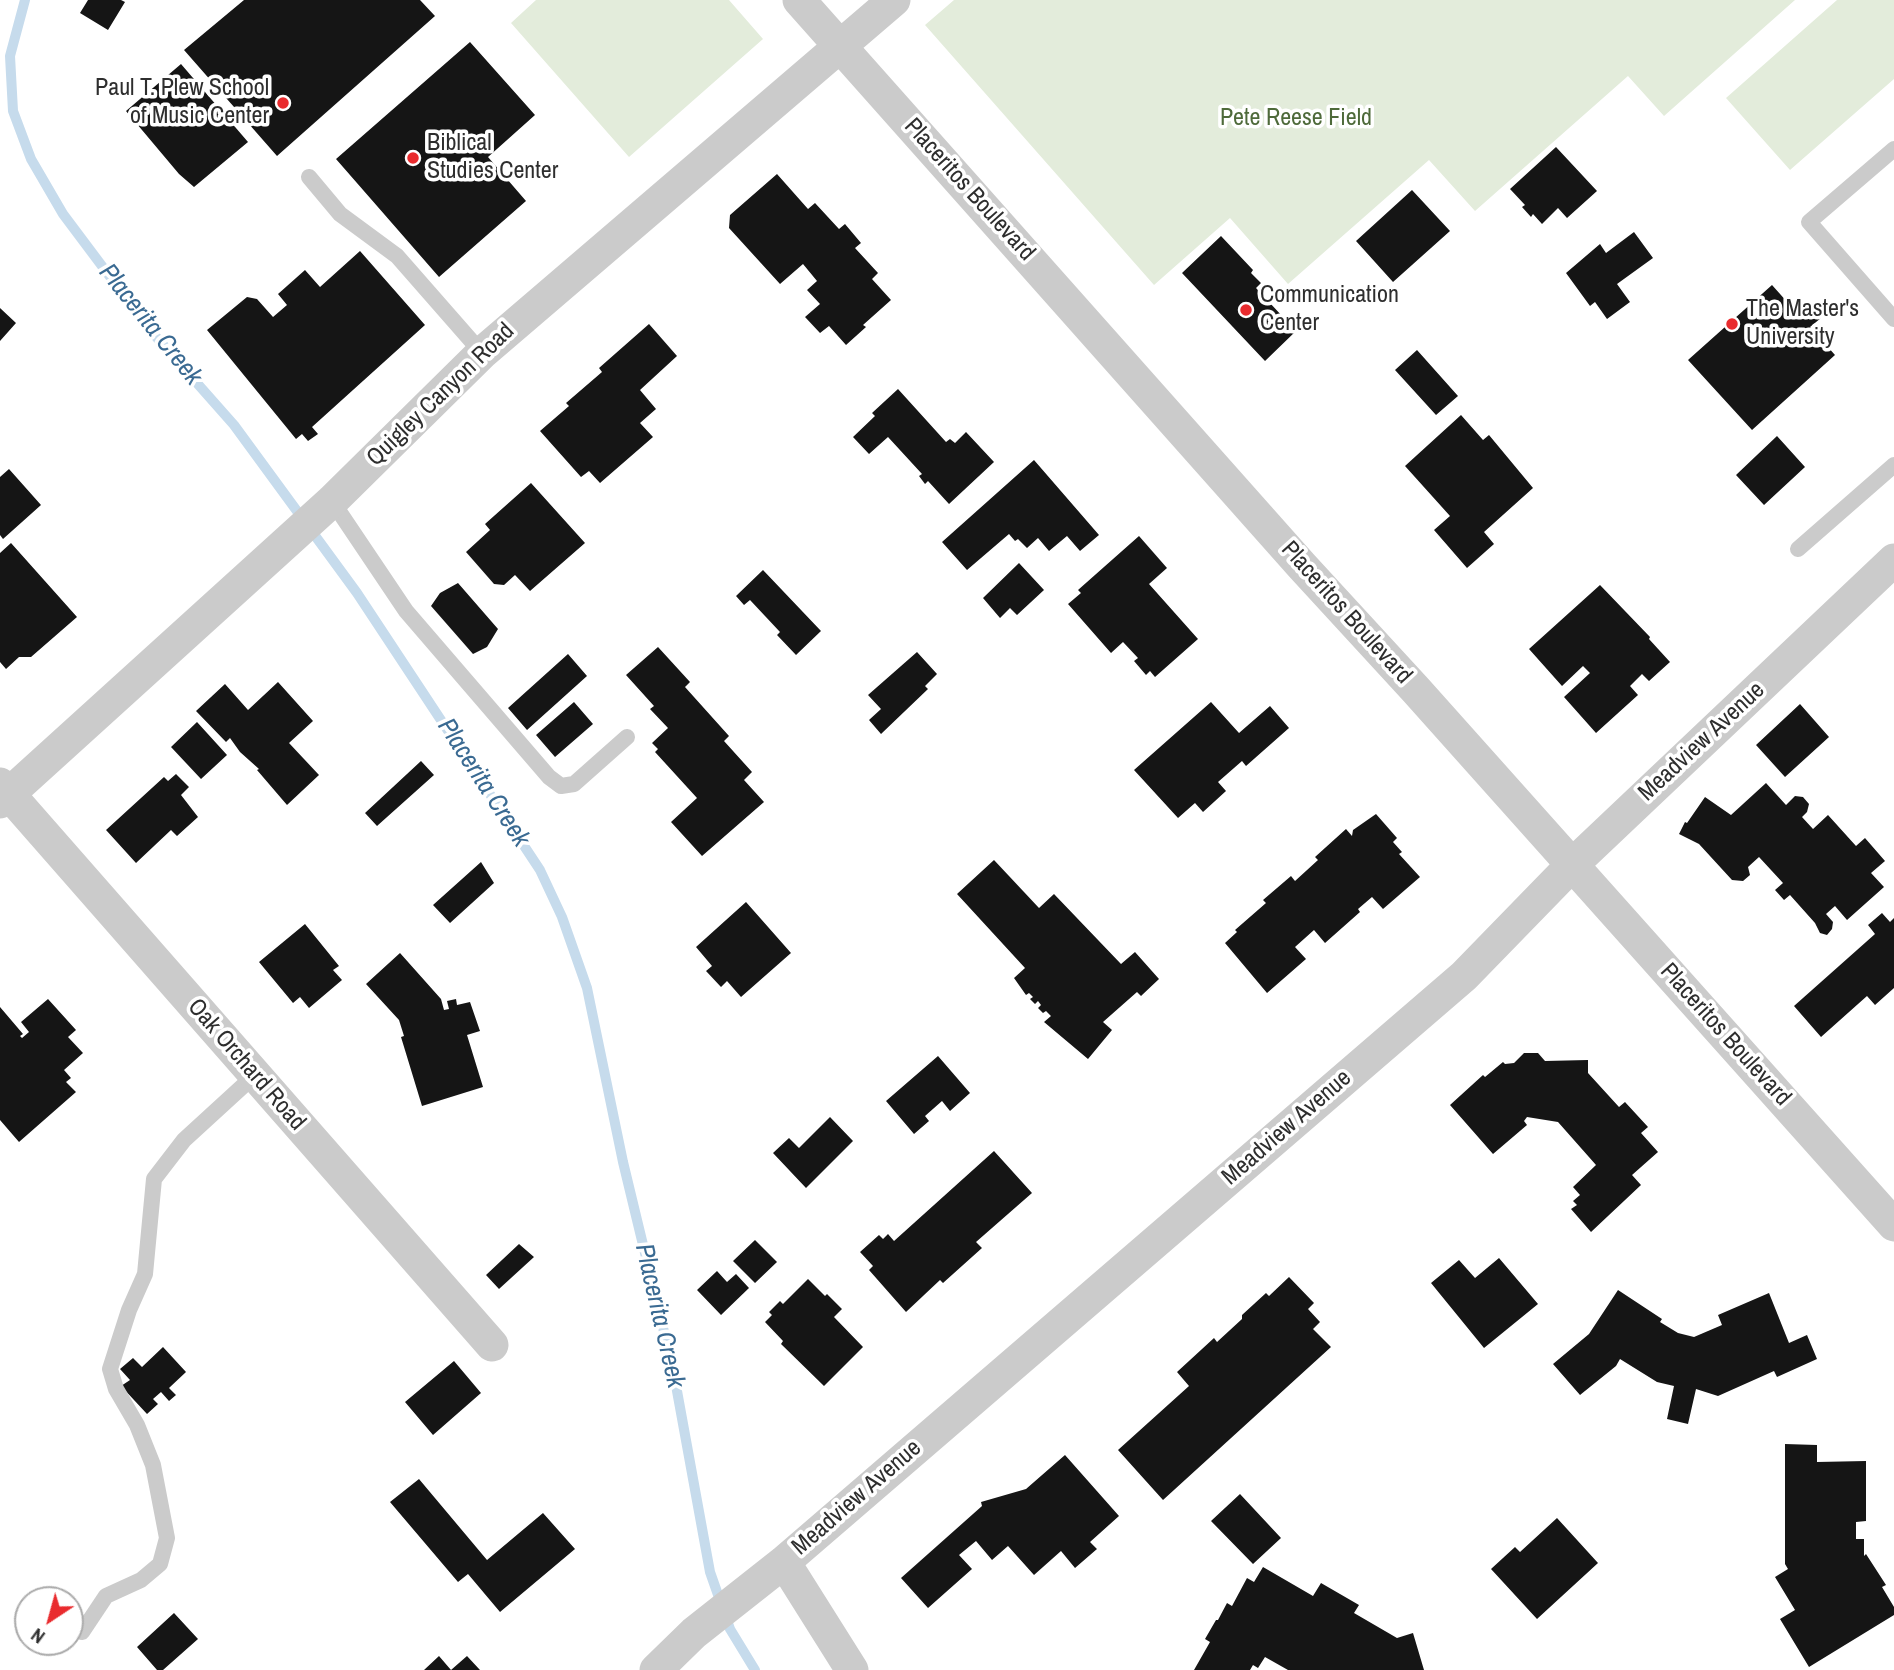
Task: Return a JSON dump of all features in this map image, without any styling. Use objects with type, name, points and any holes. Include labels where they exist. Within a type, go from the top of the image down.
[{"type":"street","name":"Placeritos Boulevard","points":[[799,0],[1302,566],[1894,1225]]},
{"type":"street","name":"Quigley Canyon Road","points":[[3,794],[332,500],[482,353],[894,0]]},
{"type":"street","name":"Meadview Avenue","points":[[656,1670],[694,1633],[784,1562],[1464,976],[1572,865],[1894,560]]},
{"type":"street","name":"Oak Orchard Road","points":[[3,794],[492,1345]]},
{"type":"street","points":[[784,1562],[852,1670]]},
{"type":"lane","points":[[1894,149],[1810,222],[1894,319]]},
{"type":"lane","points":[[309,177],[340,214],[397,256],[482,353]]},
{"type":"lane","points":[[1798,549],[1894,465]]},
{"type":"lane","points":[[332,500],[406,611],[549,777],[561,786],[574,784],[627,737]]},
{"type":"lane","points":[[84,1629],[106,1596],[141,1580],[160,1564],[167,1538],[153,1465],[137,1425],[116,1389],[110,1369],[129,1310],[145,1275],[154,1179],[184,1140],[255,1075]]},
{"type":"green space","points":[[536,0],[729,0],[763,39],[629,157],[511,23]]},
{"type":"green space","name":"Pete Reese Field","points":[[954,0],[1795,0],[1664,116],[1628,76],[1475,211],[1429,160],[1288,284],[1230,218],[1154,285],[925,25]]},
{"type":"green space","points":[[1837,0],[1894,0],[1894,79],[1790,170],[1726,98]]},
{"type":"building","points":[[88,0],[125,2],[108,30],[80,13]]},
{"type":"building","name":"Paul T. Plew School of Music Center","points":[[244,0],[420,0],[435,16],[277,156],[184,50]]},
{"type":"building","name":"Biblical Studies Center","points":[[470,42],[535,115],[488,157],[526,201],[439,277],[336,159]]},
{"type":"building","points":[[181,64],[248,142],[194,187],[179,174],[126,111]]},
{"type":"building","points":[[1556,147],[1597,191],[1567,218],[1558,208],[1542,224],[1533,214],[1531,217],[1522,207],[1525,205],[1510,189]]},
{"type":"building","points":[[777,174],[808,209],[815,203],[839,229],[845,224],[861,243],[855,248],[878,273],[872,279],[891,300],[863,325],[866,327],[846,345],[829,326],[820,333],[805,317],[820,304],[807,290],[817,281],[803,264],[780,284],[729,228],[730,215]]},
{"type":"building","points":[[1412,190],[1450,231],[1393,282],[1356,241]]},
{"type":"building","points":[[1634,232],[1653,258],[1617,284],[1630,302],[1607,319],[1595,302],[1590,306],[1566,273],[1600,244],[1606,253]]},
{"type":"building","name":"Communication Center","points":[[1221,236],[1253,270],[1251,273],[1261,283],[1256,288],[1296,331],[1265,361],[1182,273]]},
{"type":"building","points":[[360,251],[425,325],[312,427],[318,434],[308,441],[302,434],[296,439],[207,330],[247,297],[257,299],[273,317],[287,305],[278,294],[305,270],[320,287]]},
{"type":"building","points":[[1772,285],[1797,313],[1808,303],[1821,318],[1810,327],[1835,355],[1752,430],[1688,360]]},
{"type":"building","points":[[0,308],[16,323],[0,341]]},
{"type":"building","points":[[649,324],[677,356],[640,390],[656,409],[640,423],[653,437],[600,483],[589,471],[581,477],[540,431],[569,406],[566,403],[602,372],[599,368]]},
{"type":"building","points":[[1417,350],[1458,396],[1436,415],[1395,370]]},
{"type":"building","points":[[898,389],[946,442],[950,439],[955,443],[966,432],[994,462],[949,504],[928,481],[925,484],[919,476],[922,474],[888,437],[869,454],[853,437],[875,416],[872,413]]},
{"type":"building","points":[[1461,415],[1483,440],[1489,435],[1533,488],[1484,532],[1494,544],[1467,568],[1434,530],[1450,516],[1405,466]]},
{"type":"building","points":[[1777,436],[1805,467],[1764,505],[1736,475]]},
{"type":"building","points":[[1034,460],[1099,535],[1080,551],[1067,536],[1049,551],[1038,538],[1027,548],[1009,534],[967,570],[942,542]]},
{"type":"building","points":[[9,469],[41,505],[3,539],[0,535],[0,477]]},
{"type":"building","points":[[531,483],[585,543],[530,591],[515,575],[504,585],[494,584],[466,552],[490,530],[485,524]]},
{"type":"building","points":[[1139,536],[1167,568],[1149,584],[1198,639],[1155,677],[1150,671],[1146,675],[1134,661],[1138,658],[1123,642],[1111,653],[1068,604],[1081,593],[1078,590]]},
{"type":"building","points":[[11,543],[77,617],[31,657],[19,657],[6,669],[0,662],[0,553]]},
{"type":"building","points":[[1019,563],[1044,590],[1017,615],[1010,608],[1000,618],[983,598]]},
{"type":"building","points":[[763,570],[821,631],[796,655],[777,635],[780,632],[750,600],[744,605],[736,596]]},
{"type":"building","points":[[458,583],[498,629],[487,647],[473,654],[431,606],[440,593]]},
{"type":"building","points":[[1600,585],[1670,662],[1649,681],[1642,674],[1630,686],[1638,695],[1596,733],[1564,697],[1590,673],[1583,666],[1562,686],[1529,649]]},
{"type":"building","points":[[658,647],[690,682],[685,687],[729,736],[724,741],[752,772],[744,780],[764,802],[702,856],[671,822],[697,798],[655,752],[658,749],[652,743],[668,728],[650,709],[654,706],[626,675]]},
{"type":"building","points":[[917,652],[937,674],[925,686],[928,689],[881,734],[869,720],[881,709],[868,695]]},
{"type":"building","points":[[568,654],[587,676],[527,730],[508,708]]},
{"type":"building","points":[[278,682],[313,721],[289,743],[319,775],[287,805],[230,738],[226,742],[196,711],[225,684],[248,710]]},
{"type":"building","points":[[574,702],[593,724],[555,757],[536,735]]},
{"type":"building","points":[[1211,702],[1239,733],[1270,706],[1289,728],[1246,766],[1242,761],[1218,782],[1226,791],[1203,812],[1195,803],[1178,818],[1134,770]]},
{"type":"building","points":[[1800,704],[1829,737],[1785,777],[1756,745]]},
{"type":"building","points":[[197,722],[227,755],[201,779],[171,747]]},
{"type":"building","points":[[421,761],[434,775],[377,826],[365,813]]},
{"type":"building","points":[[176,774],[189,787],[181,795],[198,817],[177,836],[171,830],[136,863],[106,830],[164,777],[168,781]]},
{"type":"building","points":[[1766,783],[1786,805],[1795,796],[1803,797],[1809,804],[1802,817],[1813,829],[1828,815],[1856,846],[1865,838],[1885,861],[1871,873],[1884,887],[1847,920],[1835,906],[1826,914],[1833,922],[1827,935],[1820,933],[1815,923],[1790,895],[1784,900],[1775,890],[1783,883],[1759,857],[1748,867],[1750,875],[1743,881],[1732,880],[1699,844],[1679,834],[1705,797],[1731,815]]},
{"type":"building","points":[[1376,814],[1397,838],[1393,842],[1402,852],[1399,854],[1420,877],[1383,909],[1372,897],[1358,909],[1360,912],[1325,943],[1314,930],[1295,947],[1306,959],[1267,993],[1225,943],[1237,932],[1235,930],[1266,903],[1263,900],[1291,876],[1295,881],[1318,860],[1315,857],[1346,829],[1352,836],[1353,830]]},
{"type":"building","points":[[994,860],[1039,908],[1054,894],[1121,964],[1135,952],[1159,979],[1141,996],[1137,992],[1103,1022],[1112,1030],[1088,1059],[1044,1022],[1051,1016],[1038,1008],[1041,1005],[1038,1001],[1035,1004],[1030,999],[1033,997],[1029,993],[1026,995],[1014,978],[1025,968],[957,894]]},
{"type":"building","points":[[481,862],[494,883],[450,923],[433,905]]},
{"type":"building","points":[[746,902],[791,953],[741,997],[727,981],[721,987],[706,971],[712,966],[696,947]]},
{"type":"building","points":[[1882,913],[1890,922],[1894,918],[1894,988],[1875,1005],[1867,996],[1821,1037],[1794,1006],[1875,934],[1868,925]]},
{"type":"building","points":[[305,924],[339,966],[333,970],[342,980],[309,1008],[300,997],[293,1003],[259,962]]},
{"type":"building","points":[[400,953],[441,999],[444,1010],[449,1009],[447,1001],[456,999],[457,1005],[470,1002],[480,1031],[467,1035],[483,1087],[422,1106],[401,1037],[404,1036],[399,1020],[366,984]]},
{"type":"building","points":[[48,999],[76,1030],[68,1037],[83,1053],[64,1070],[71,1078],[66,1082],[76,1092],[19,1142],[0,1120],[0,1007],[23,1034],[20,1036],[22,1038],[29,1032],[21,1022]]},
{"type":"building","points":[[1524,1053],[1538,1053],[1545,1061],[1588,1060],[1588,1073],[1619,1107],[1625,1102],[1648,1127],[1641,1133],[1658,1152],[1632,1175],[1641,1185],[1591,1232],[1571,1209],[1577,1205],[1573,1201],[1580,1195],[1573,1187],[1596,1165],[1558,1122],[1527,1117],[1524,1121],[1527,1125],[1493,1154],[1450,1105],[1483,1075],[1485,1077],[1503,1062],[1514,1063]]},
{"type":"building","points":[[938,1056],[970,1093],[950,1111],[942,1101],[925,1116],[929,1121],[914,1134],[886,1101]]},
{"type":"building","points":[[830,1117],[853,1141],[806,1188],[773,1153],[789,1138],[799,1148]]},
{"type":"building","points":[[994,1151],[1032,1193],[976,1242],[982,1248],[943,1283],[940,1280],[906,1312],[869,1270],[873,1266],[860,1252],[879,1235],[883,1239],[888,1234],[894,1241]]},
{"type":"building","points":[[755,1240],[777,1262],[755,1283],[733,1261]]},
{"type":"building","points":[[519,1244],[534,1257],[499,1289],[486,1275]]},
{"type":"building","points":[[1499,1258],[1538,1304],[1484,1348],[1431,1283],[1459,1260],[1475,1278]]},
{"type":"building","points":[[717,1271],[727,1282],[736,1274],[749,1288],[721,1315],[697,1290]]},
{"type":"building","points":[[1289,1277],[1314,1303],[1308,1309],[1320,1322],[1313,1329],[1331,1347],[1163,1500],[1118,1450],[1189,1386],[1177,1372],[1214,1338],[1217,1342],[1266,1293],[1269,1296]]},
{"type":"building","points":[[808,1279],[842,1309],[834,1317],[863,1347],[824,1386],[781,1344],[783,1341],[765,1322],[772,1315],[769,1312],[780,1301],[783,1304]]},
{"type":"building","points":[[1618,1290],[1662,1319],[1660,1322],[1678,1333],[1694,1337],[1722,1325],[1718,1315],[1769,1293],[1789,1343],[1807,1335],[1817,1359],[1777,1377],[1774,1371],[1718,1396],[1696,1389],[1688,1424],[1667,1419],[1674,1386],[1657,1382],[1620,1359],[1616,1366],[1580,1395],[1553,1364],[1589,1334]]},
{"type":"building","points":[[163,1347],[186,1372],[169,1388],[176,1395],[169,1401],[161,1392],[153,1399],[158,1404],[147,1414],[121,1386],[130,1380],[120,1369],[133,1358],[142,1367]]},
{"type":"building","points":[[454,1361],[481,1393],[433,1435],[405,1402]]},
{"type":"building","points":[[1785,1444],[1817,1445],[1817,1462],[1866,1461],[1866,1521],[1856,1522],[1856,1539],[1864,1539],[1864,1556],[1866,1554],[1886,1585],[1882,1587],[1894,1607],[1894,1615],[1809,1667],[1780,1619],[1795,1610],[1775,1577],[1788,1569],[1785,1564]]},
{"type":"building","points":[[1065,1455],[1119,1516],[1090,1542],[1097,1549],[1075,1568],[1061,1551],[1034,1575],[1008,1546],[992,1560],[976,1541],[959,1555],[972,1569],[928,1608],[901,1578],[982,1506],[981,1502],[1026,1489]]},
{"type":"building","points":[[419,1479],[487,1560],[543,1513],[575,1549],[500,1612],[468,1574],[458,1582],[390,1502]]},
{"type":"building","points":[[1240,1494],[1281,1538],[1253,1564],[1211,1521]]},
{"type":"building","points":[[1557,1518],[1598,1563],[1537,1619],[1491,1569],[1515,1547],[1520,1552]]},
{"type":"building","points":[[1263,1567],[1313,1596],[1321,1583],[1359,1605],[1354,1613],[1397,1638],[1413,1633],[1424,1670],[1288,1670],[1265,1657],[1258,1668],[1253,1665],[1250,1670],[1194,1670],[1210,1642],[1205,1639],[1227,1603],[1232,1606],[1247,1578],[1254,1582]]},
{"type":"building","points":[[174,1613],[198,1639],[163,1670],[157,1670],[137,1647]]},
{"type":"building","points":[[439,1656],[451,1670],[424,1670]]},
{"type":"building","points":[[467,1656],[480,1670],[451,1670]]},
{"type":"waterway","name":"Placerita Creek","points":[[25,0],[10,56],[13,111],[31,159],[63,214],[150,330],[234,425],[357,593],[540,870],[562,917],[587,988],[623,1162],[673,1369],[710,1572],[730,1629],[755,1670]]},
{"type":"place","name":"Paul T. Plew School of Music Center","points":[[283,103]]},
{"type":"place","name":"Biblical Studies Center","points":[[413,158]]},
{"type":"place","name":"Communication Center","points":[[1246,310]]},
{"type":"place","name":"The Master's University","points":[[1732,324]]}]
